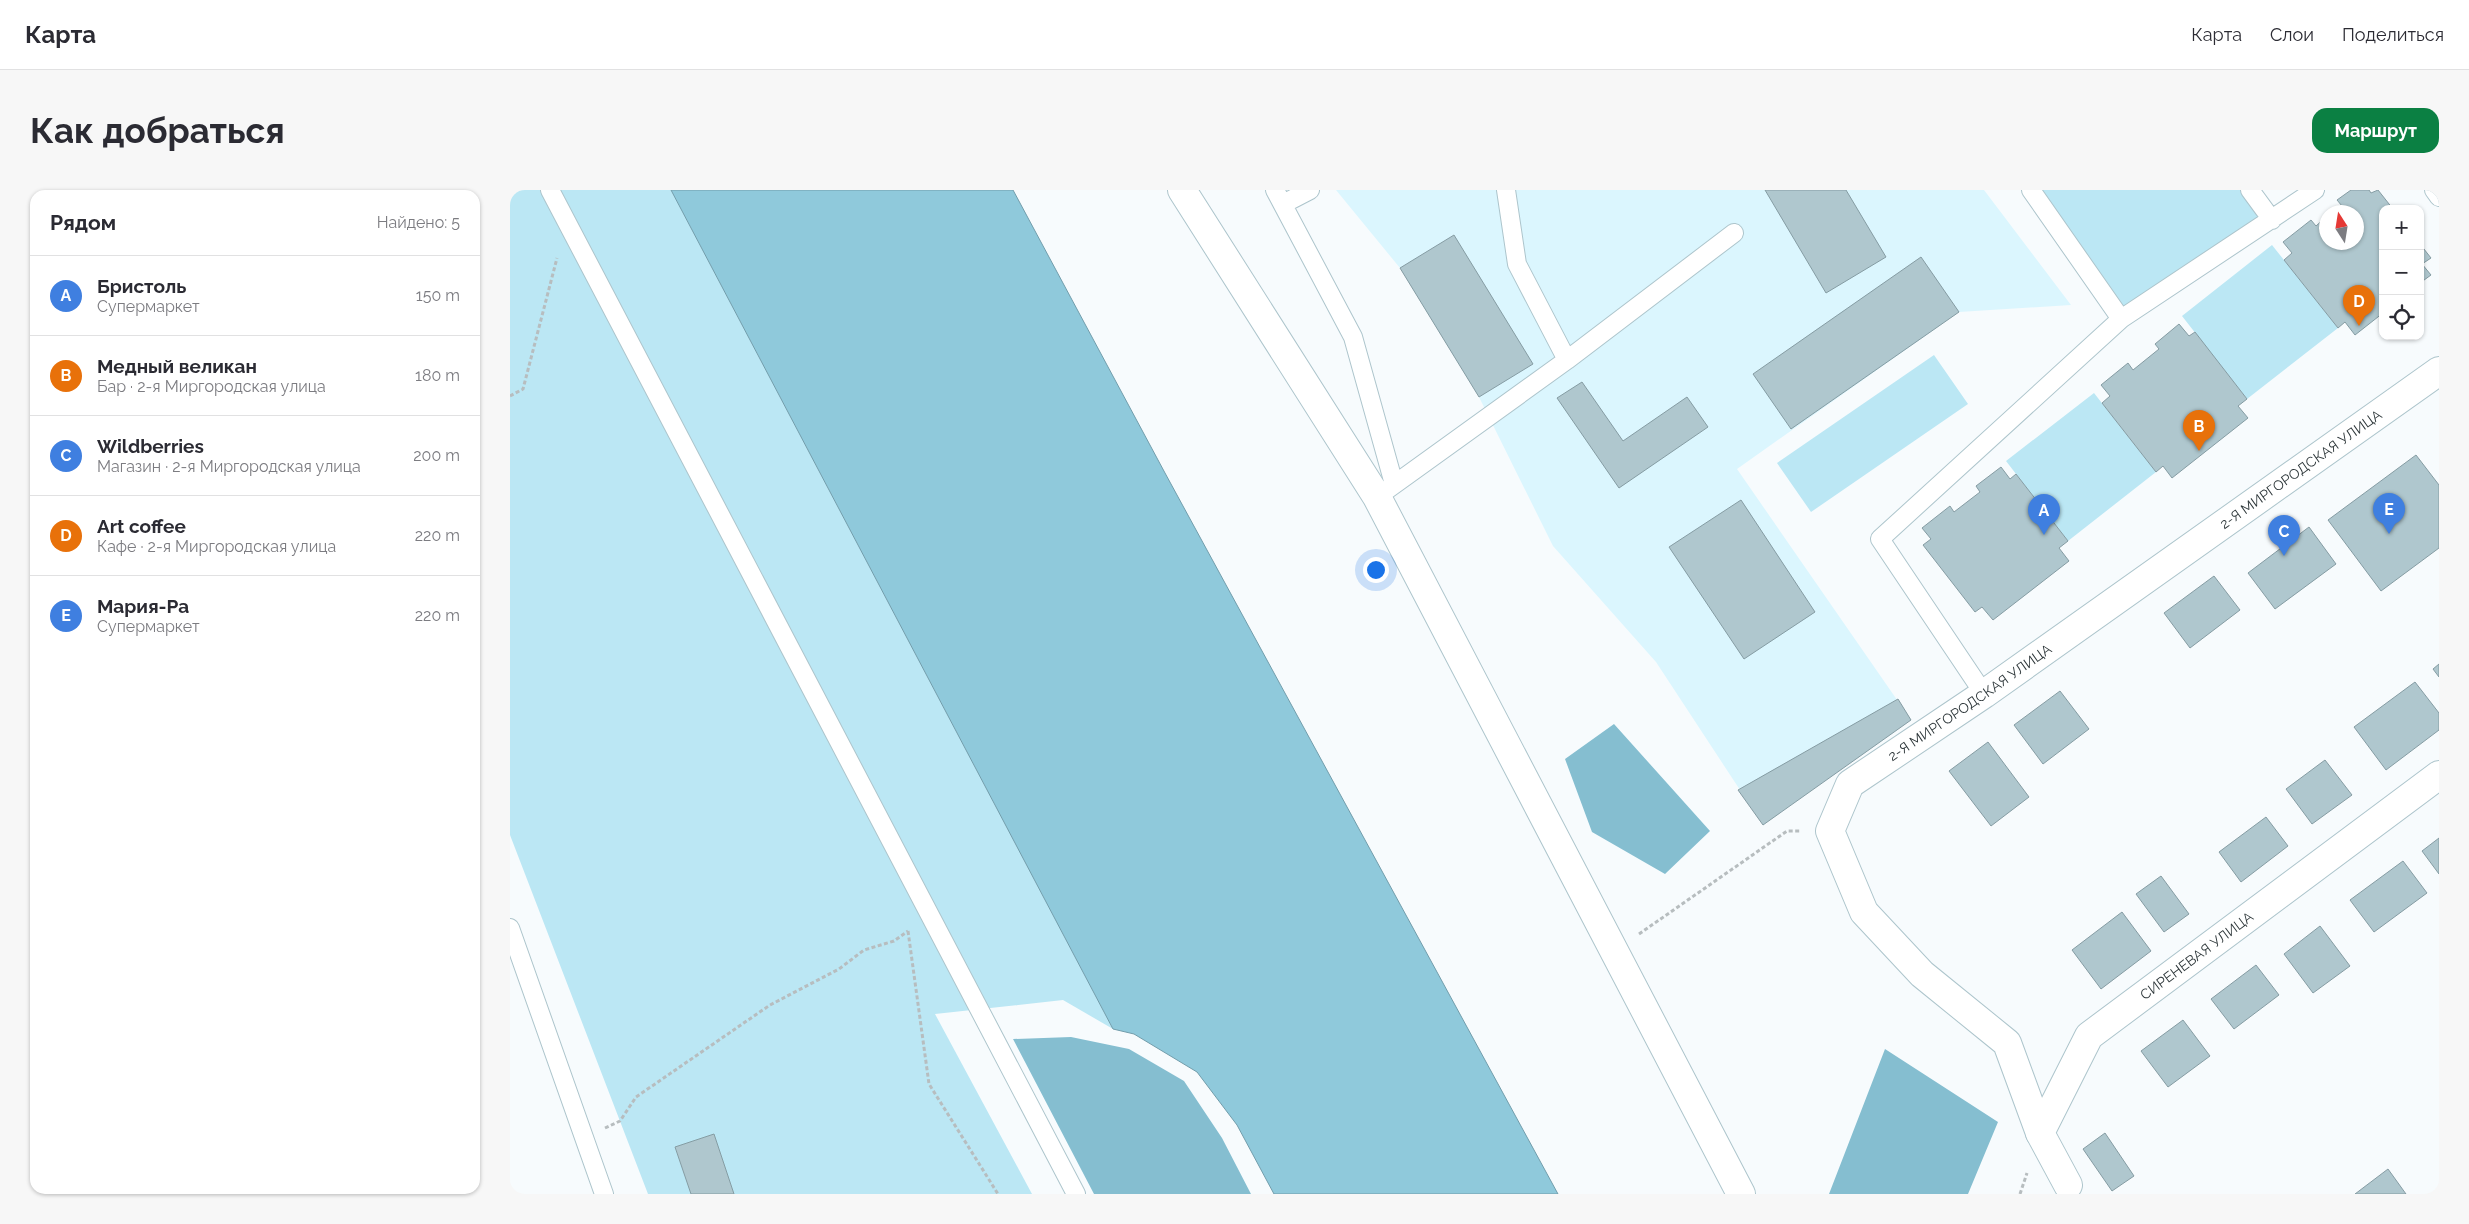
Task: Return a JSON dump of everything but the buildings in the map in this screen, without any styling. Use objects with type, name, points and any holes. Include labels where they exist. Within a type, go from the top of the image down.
[{"type":"street","points":[[1182,190],[1386,491],[1614,951],[1741,1194]]},
{"type":"street","name":"2-Я МИРГОРОДСКАЯ УЛИЦА","points":[[1830,832],[1850,784],[1984,694],[2439,371]]},
{"type":"street","name":"СИРЕНЕВАЯ УЛИЦА","points":[[2040,1133],[2089,1036],[2439,775]]},
{"type":"street","points":[[1830,832],[1864,912],[1922,974],[2007,1043],[2040,1133],[2071,1190]]},
{"type":"lane","points":[[550,190],[1076,1194]]},
{"type":"lane","points":[[1310,190],[1279,197],[1353,337],[1386,491],[1567,360],[1734,233]]},
{"type":"lane","points":[[1506,190],[1517,264],[1567,360]]},
{"type":"lane","points":[[2031,190],[2121,319]]},
{"type":"lane","points":[[2250,190],[2272,220]]},
{"type":"lane","points":[[1984,694],[1880,540],[2121,319],[2315,190]]},
{"type":"lane","points":[[2434,190],[2439,197]]},
{"type":"lane","points":[[510,928],[604,1194]]},
{"type":"path","points":[[510,396],[522,389],[567,222]]},
{"type":"path","points":[[1614,951],[1787,831],[1830,832]]},
{"type":"path","points":[[907,925],[929,1084],[998,1194]]},
{"type":"path","points":[[584,1138],[620,1121],[636,1097],[770,1005],[839,969],[864,950],[894,942],[908,931]]},
{"type":"shaded area","points":[[510,190],[671,190],[1113,1029],[1063,1000],[935,1014],[1032,1194],[648,1194],[510,835]]},
{"type":"shaded area","points":[[671,190],[1013,190],[1558,1194],[1274,1194],[1237,1125],[1197,1072],[1134,1034],[1113,1029]]},
{"type":"shaded area","points":[[1336,190],[1984,190],[2071,305],[1959,312],[1737,469],[1911,720],[1763,825],[1656,662],[1553,546],[1479,397],[1400,268]]},
{"type":"shaded area","points":[[2031,190],[2250,190],[2272,220],[2121,319]]},
{"type":"shaded area","points":[[2272,245],[2338,328],[2247,399],[2182,316]]},
{"type":"shaded area","points":[[1934,355],[1968,404],[1811,512],[1777,463]]},
{"type":"shaded area","points":[[2094,393],[2156,472],[2068,541],[2006,461]]},
{"type":"shaded area","points":[[1614,724],[1710,831],[1665,874],[1592,832],[1565,759]]},
{"type":"shaded area","points":[[1071,1037],[1129,1049],[1184,1081],[1222,1138],[1251,1194],[1094,1194],[1013,1039]]},
{"type":"shaded area","points":[[1885,1049],[1998,1122],[1968,1194],[1829,1194]]},
{"type":"place","name":"Art coffee","points":[[2359,326]]},
{"type":"place","name":"Медный великан","points":[[2199,451]]},
{"type":"place","name":"Мария-Ра","points":[[2389,534]]},
{"type":"place","name":"Бристоль","points":[[2044,535]]},
{"type":"place","name":"Wildberries","points":[[2284,556]]}]
